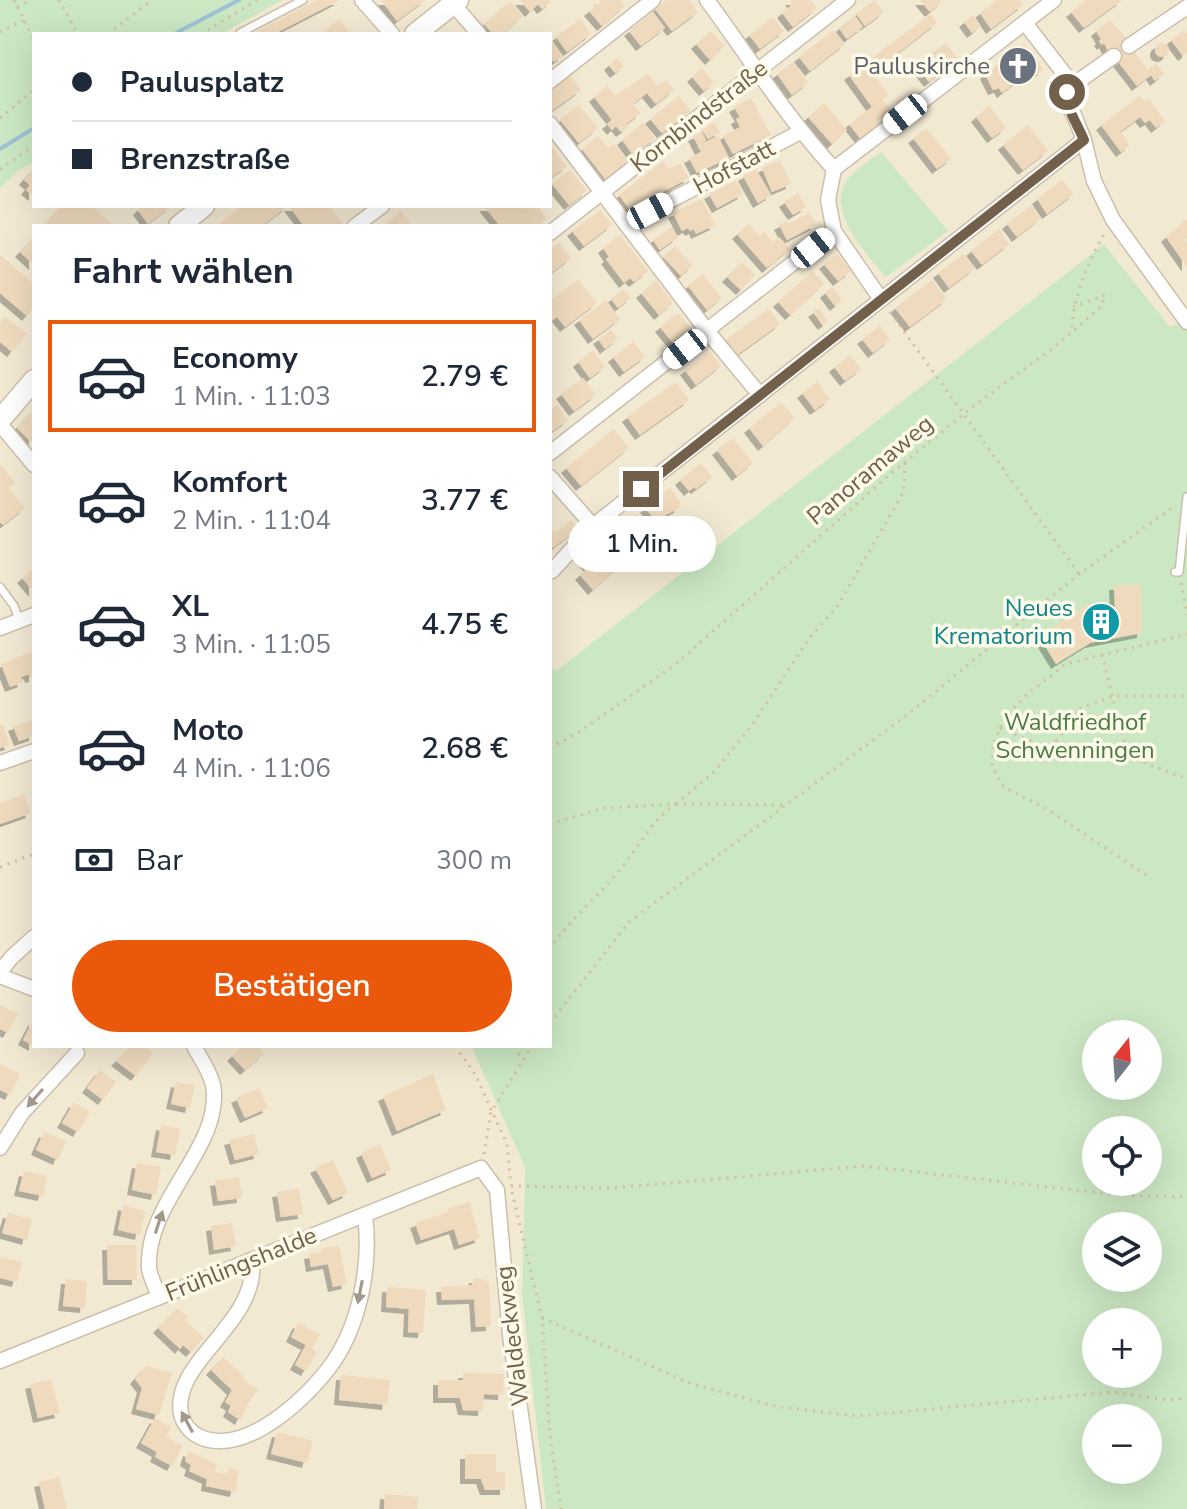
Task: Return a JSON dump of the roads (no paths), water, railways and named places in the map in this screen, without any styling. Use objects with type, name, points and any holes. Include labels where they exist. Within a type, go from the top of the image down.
[{"type":"main road","points":[[418,32],[456,2]]},
{"type":"main road","points":[[182,224],[202,208]]},
{"type":"main road","points":[[0,422],[32,382]]},
{"type":"street","points":[[362,0],[390,32]]},
{"type":"street","points":[[552,79],[653,0]]},
{"type":"street","points":[[707,0],[800,132],[834,169]]},
{"type":"street","name":"Kornbindstraße","points":[[552,231],[848,0]]},
{"type":"street","points":[[880,298],[834,231],[828,200],[834,169],[1054,0]]},
{"type":"street","points":[[456,2],[478,32]]},
{"type":"street","points":[[1129,46],[1187,7]]},
{"type":"street","points":[[1025,23],[1073,85]]},
{"type":"street","points":[[1114,56],[1073,85],[1067,92],[1066,102],[1084,140],[1094,181],[1113,220],[1187,321]]},
{"type":"street","points":[[552,127],[708,332],[760,395]]},
{"type":"street","name":"Hofstatt","points":[[626,224],[800,132]]},
{"type":"street","points":[[552,571],[593,526],[1084,140]]},
{"type":"street","points":[[361,224],[380,208]]},
{"type":"street","points":[[552,451],[834,231]]},
{"type":"street","points":[[0,422],[32,462]]},
{"type":"street","points":[[552,479],[593,526]]},
{"type":"street","points":[[0,628],[32,616]]},
{"type":"street","points":[[0,763],[32,752]]},
{"type":"street","points":[[32,939],[11,958],[0,974],[32,988]]},
{"type":"street","points":[[0,1148],[22,1113],[78,1048]]},
{"type":"street","points":[[159,1297],[149,1270],[150,1249],[162,1211],[207,1130],[214,1102],[212,1081],[195,1048]]},
{"type":"street","name":"Frühlingshalde","points":[[0,1361],[481,1168]]},
{"type":"street","name":"Waldeckweg","points":[[481,1168],[497,1190],[510,1335],[534,1509]]},
{"type":"street","points":[[252,1260],[252,1286],[232,1321],[189,1376],[179,1398],[182,1419],[194,1434],[213,1442],[233,1441],[272,1422],[308,1392],[335,1360],[353,1321],[361,1293],[367,1237],[365,1215]]},
{"type":"lane","points":[[242,32],[303,0]]},
{"type":"lane","points":[[1177,572],[1187,497]]},
{"type":"lane","points":[[0,587],[14,606],[19,620]]},
{"type":"waterway","points":[[178,32],[239,0]]},
{"type":"waterway","points":[[0,149],[32,129]]},
{"type":"place","name":"Pauluskirche","points":[[1018,66]]},
{"type":"place","name":"Neues Krematorium","points":[[1101,622]]},
{"type":"park label","name":"Waldfriedhof Schwenningen","points":[[1075,736]]}]
